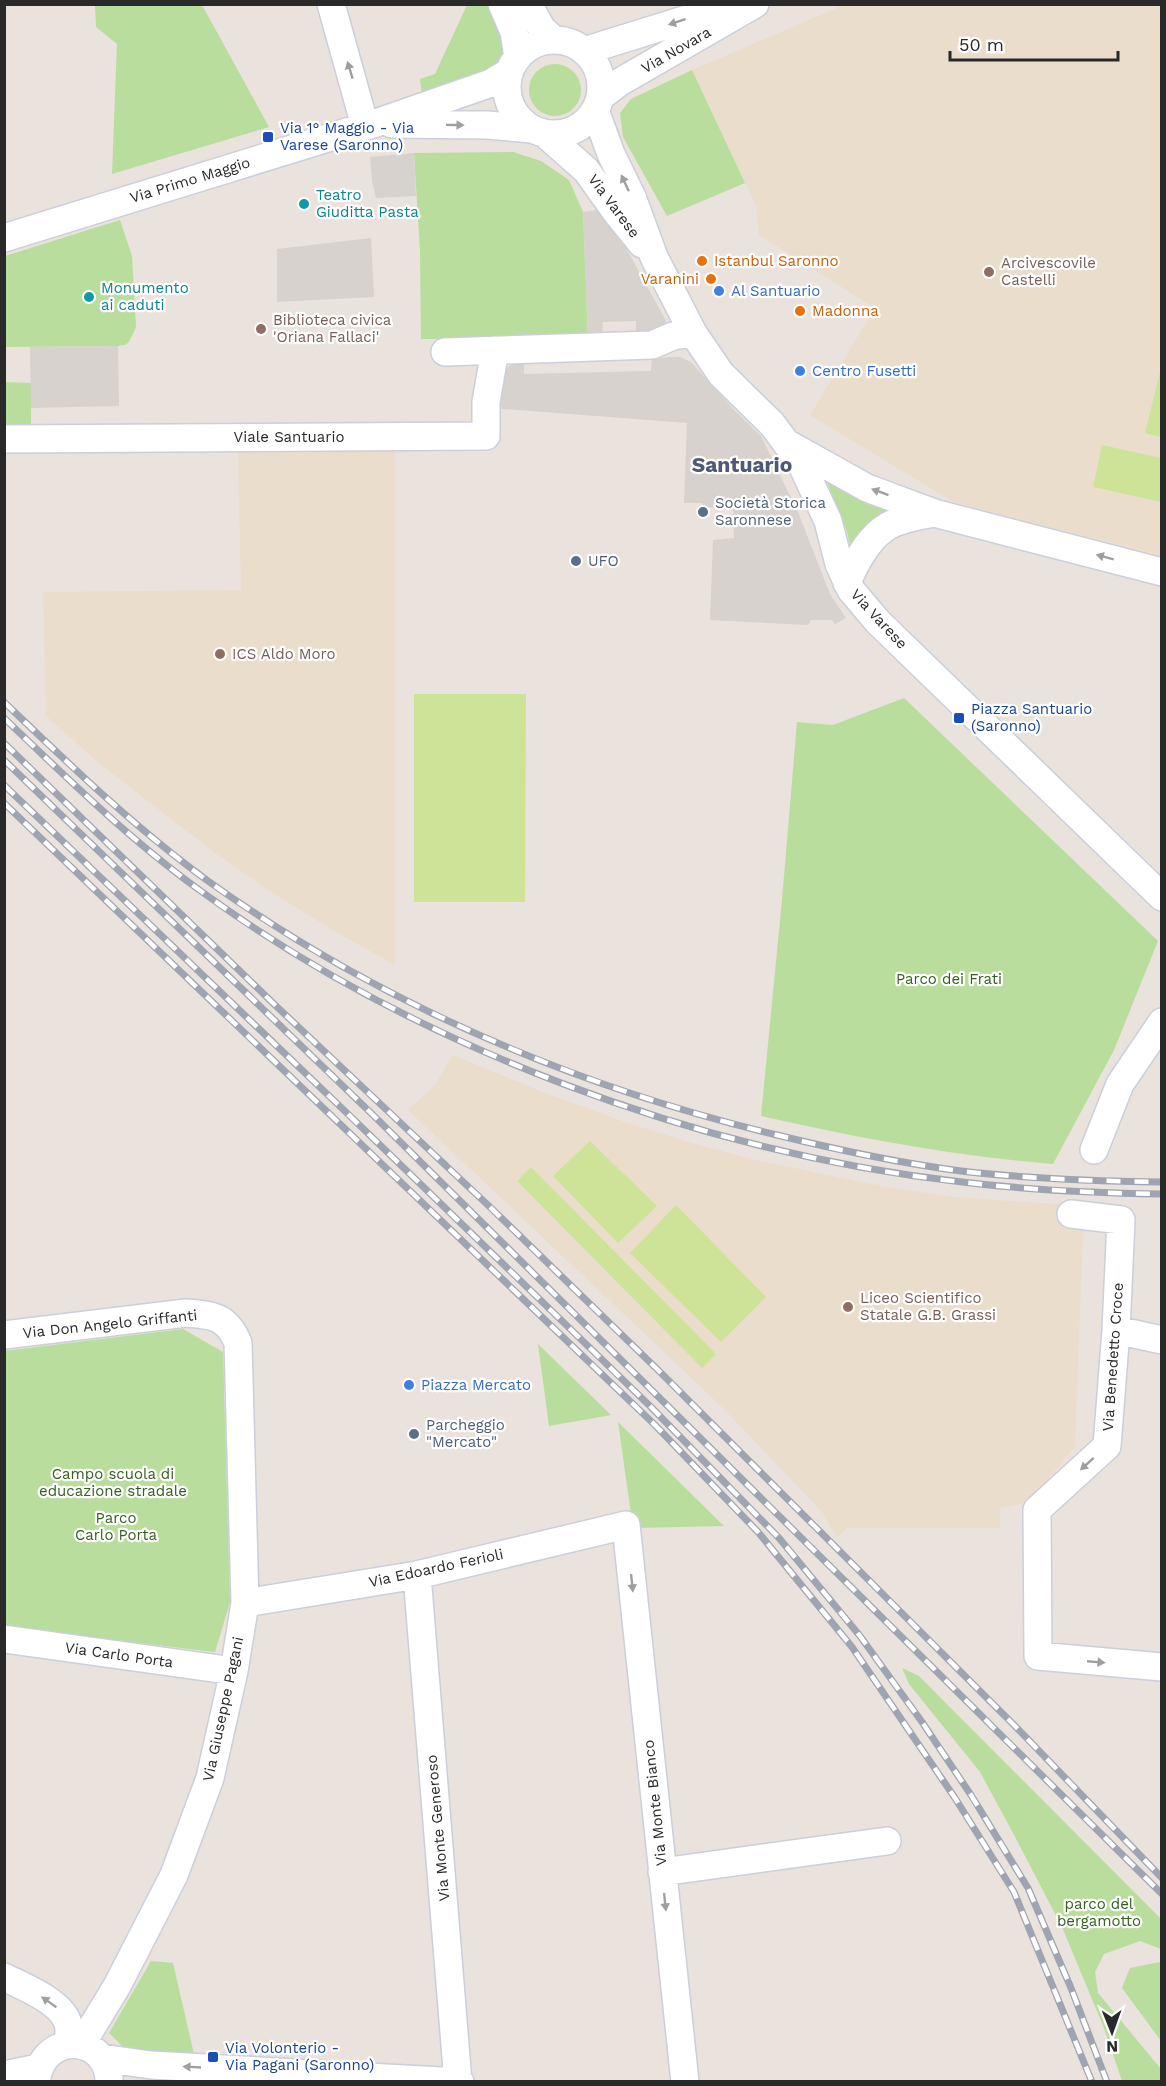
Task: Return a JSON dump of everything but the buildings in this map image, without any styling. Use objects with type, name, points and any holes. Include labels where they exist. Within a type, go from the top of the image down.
[{"type":"street","points":[[330,4],[371,125]]},
{"type":"street","points":[[502,4],[514,32],[514,64],[507,85],[508,99],[513,111],[521,121],[538,131],[556,134],[568,132],[588,120],[597,104],[601,85],[598,72],[584,51],[565,42],[554,40],[541,42],[528,47],[514,64]]},
{"type":"street","points":[[528,4],[542,29],[554,40]]},
{"type":"street","name":"Via Novara","points":[[584,51],[733,4]]},
{"type":"street","name":"Via Novara","points":[[597,104],[620,82],[755,4]]},
{"type":"street","name":"Via Primo Maggio","points":[[4,238],[371,125],[491,83],[514,64]]},
{"type":"street","name":"Via Varese","points":[[597,104],[611,154],[632,196],[654,257],[693,333],[720,374],[772,424],[804,469],[823,509],[839,564],[855,596],[878,622],[1161,897]]},
{"type":"street","name":"Via Primo Maggio","points":[[371,125],[487,125],[538,131]]},
{"type":"street","name":"Via Varese","points":[[538,131],[586,170],[616,212],[654,257]]},
{"type":"street","points":[[445,352],[652,345],[673,336],[693,333]]},
{"type":"street","name":"Viale Santuario","points":[[4,439],[486,436],[486,402],[495,350]]},
{"type":"street","points":[[788,444],[867,488],[934,513],[1161,572]]},
{"type":"street","points":[[847,583],[854,566],[877,534],[890,525],[934,513]]},
{"type":"street","points":[[1094,1150],[1120,1084],[1161,1022]]},
{"type":"street","name":"Via Benedetto Croce","points":[[1071,1214],[1121,1220],[1116,1330],[1107,1446],[1036,1510],[1038,1656],[1161,1667]]},
{"type":"street","name":"Via Don Angelo Griffanti","points":[[4,1335],[186,1313],[207,1314],[221,1320],[232,1329],[238,1343]]},
{"type":"street","points":[[1116,1330],[1161,1340]]},
{"type":"street","name":"Via Giuseppe Pagani","points":[[90,2057],[117,1986],[174,1875],[210,1778],[234,1671],[245,1604],[238,1343]]},
{"type":"street","name":"Via Edoardo Ferioli","points":[[245,1604],[417,1575],[626,1525]]},
{"type":"street","name":"Via Monte Bianco","points":[[626,1525],[685,2082]]},
{"type":"street","name":"Via Monte Generoso","points":[[417,1575],[459,2081]]},
{"type":"street","name":"Via Carlo Porta","points":[[4,1639],[234,1671]]},
{"type":"street","points":[[662,1872],[887,1841]]},
{"type":"street","points":[[4,1977],[52,2002],[62,2013],[69,2028],[90,2057]]},
{"type":"street","points":[[4,2075],[37,2075],[49,2053],[151,2065],[459,2081]]},
{"type":"shaded area","name":"Arcivescovile Castelli","points":[[839,5],[1161,5],[1161,555],[952,501],[810,415],[875,308],[759,235],[756,206],[692,70],[839,7]]},
{"type":"shaded area","points":[[414,153],[416,196],[376,198],[370,157]]},
{"type":"shaded area","points":[[603,206],[666,321],[659,331],[636,335],[636,321],[603,322],[602,338],[588,339],[583,212],[596,210]]},
{"type":"shaded area","points":[[371,238],[374,297],[277,302],[277,249]]},
{"type":"shaded area","points":[[118,346],[119,406],[31,408],[30,347]]},
{"type":"shaded area","points":[[680,357],[691,362],[761,436],[798,512],[830,594],[846,618],[835,624],[832,620],[811,620],[808,625],[710,620],[713,540],[734,538],[733,508],[704,507],[702,503],[684,503],[687,423],[492,408],[507,368],[515,361],[524,360],[524,374],[651,371],[652,359]]},
{"type":"shaded area","name":"ICS Aldo Moro","points":[[238,448],[395,448],[395,965],[276,895],[215,853],[100,764],[46,716],[43,592],[241,590]]},
{"type":"shaded area","name":"Liceo Scientifico Statale G.B. Grassi","points":[[453,1055],[540,1091],[622,1121],[756,1160],[885,1187],[955,1197],[1084,1206],[1075,1446],[1029,1502],[1000,1508],[1000,1528],[847,1528],[837,1537],[822,1512],[723,1408],[408,1110],[435,1085]]},
{"type":"green space","points":[[95,5],[202,5],[269,127],[112,174],[117,44],[96,27]]},
{"type":"green space","points":[[467,5],[490,5],[505,47],[502,59],[494,71],[422,95],[420,79],[435,74]]},
{"type":"green space","points":[[555,64],[565,66],[573,72],[579,80],[581,90],[579,100],[573,108],[565,114],[555,116],[545,114],[537,108],[531,100],[529,90],[531,80],[537,72],[545,66]]},
{"type":"green space","points":[[692,70],[745,183],[667,216],[623,137],[620,113],[631,99]]},
{"type":"green space","points":[[513,152],[541,161],[569,180],[583,212],[588,339],[421,339],[420,251],[414,153]]},
{"type":"green space","points":[[120,220],[132,256],[136,327],[129,342],[118,346],[5,347],[5,256]]},
{"type":"green space","points":[[1161,368],[1161,437],[1145,433]]},
{"type":"green space","points":[[5,382],[31,383],[31,428],[5,429]]},
{"type":"green space","points":[[1102,445],[1161,458],[1161,502],[1093,487]]},
{"type":"green space","points":[[823,472],[895,511],[852,553],[847,532]]},
{"type":"green space","points":[[414,694],[526,694],[525,902],[414,902]]},
{"type":"green space","name":"Parco dei Frati","points":[[904,698],[1158,941],[1114,1050],[1053,1164],[906,1145],[761,1116],[797,722],[833,725]]},
{"type":"green space","points":[[590,1141],[657,1206],[618,1243],[553,1176]]},
{"type":"green space","points":[[531,1167],[716,1354],[702,1368],[517,1181]]},
{"type":"green space","points":[[676,1205],[766,1297],[721,1342],[630,1253]]},
{"type":"green space","name":"Parco Carlo Porta","points":[[183,1329],[223,1352],[230,1602],[215,1652],[5,1627],[4,1351]]},
{"type":"green space","points":[[538,1344],[611,1415],[549,1426]]},
{"type":"green space","points":[[618,1422],[724,1526],[633,1528]]},
{"type":"green space","name":"parco del bergamotto","points":[[902,1668],[919,1676],[1161,1919],[1161,1949],[1140,1941],[1104,1954],[1095,1972],[1098,1993],[1161,2069],[1161,2081],[1122,2081],[1104,2028],[1062,1927],[1013,1833],[980,1772],[909,1684]]},
{"type":"green space","points":[[151,1961],[173,1963],[196,2063],[132,2056],[109,2033]]},
{"type":"green space","points":[[1162,1963],[1161,2041],[1122,1988],[1130,1968]]},
{"type":"railway","points":[[4,702],[129,817],[208,881],[273,925],[340,965],[480,1035],[626,1092],[701,1115],[846,1151],[986,1174],[1162,1182]]},
{"type":"railway","points":[[4,718],[98,807],[147,849],[198,889],[281,945],[370,997],[464,1043],[561,1083],[661,1118],[762,1146],[862,1167],[1012,1187],[1162,1194]]},
{"type":"railway","points":[[4,743],[657,1369],[1014,1725],[1162,1878]]},
{"type":"railway","points":[[4,760],[372,1114],[1162,1894]]},
{"type":"railway","points":[[4,785],[651,1407],[779,1538],[860,1636],[922,1722],[971,1795],[1028,1888],[1071,1988],[1107,2082]]},
{"type":"railway","points":[[4,803],[655,1425],[758,1532],[852,1647],[955,1798],[1014,1892],[1092,2082]]},
{"type":"place","name":"Via 1° Maggio - Via Varese (Saronno)","points":[[268,137]]},
{"type":"place","name":"Teatro Giuditta Pasta","points":[[304,204]]},
{"type":"place","name":"Istanbul Saronno","points":[[702,261]]},
{"type":"place","name":"Arcivescovile Castelli","points":[[989,272]]},
{"type":"place","name":"Varanini","points":[[711,279]]},
{"type":"place","name":"Al Santuario","points":[[719,291]]},
{"type":"place","name":"Monumento ai caduti","points":[[89,297]]},
{"type":"place","name":"Madonna","points":[[800,311]]},
{"type":"place","name":"Biblioteca civica 'Oriana Fallaci'","points":[[261,329]]},
{"type":"place","name":"Centro Fusetti","points":[[800,371]]},
{"type":"place","name":"Società Storica Saronnese","points":[[703,512]]},
{"type":"place","name":"UFO","points":[[576,561]]},
{"type":"place","name":"ICS Aldo Moro","points":[[220,654]]},
{"type":"place","name":"Piazza Santuario (Saronno)","points":[[959,718]]},
{"type":"place","name":"Liceo Scientifico Statale G.B. Grassi","points":[[848,1307]]},
{"type":"place","name":"Piazza Mercato","points":[[409,1385]]},
{"type":"place","name":"Parcheggio \"Mercato\"","points":[[414,1434]]},
{"type":"place","name":"Via Volonterio - Via Pagani (Saronno)","points":[[213,2057]]},
{"type":"district","name":"Santuario","points":[[742,465]]},
{"type":"park label","name":"Campo scuola di educazione stradale","points":[[113,1482]]}]
